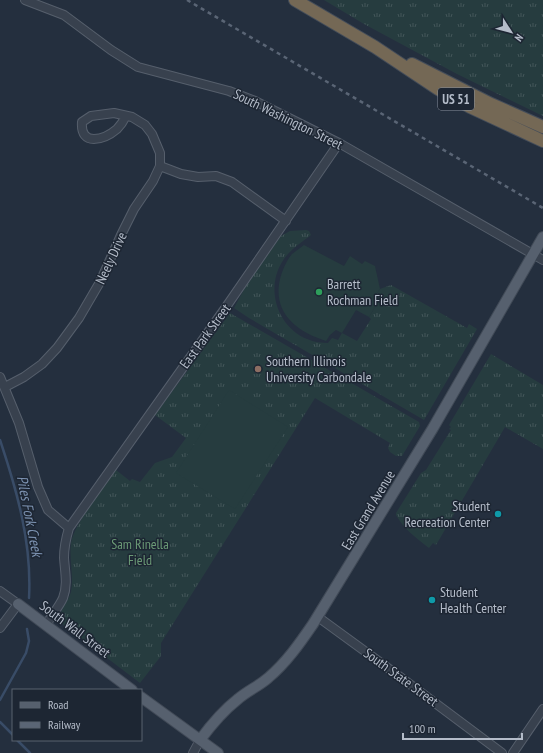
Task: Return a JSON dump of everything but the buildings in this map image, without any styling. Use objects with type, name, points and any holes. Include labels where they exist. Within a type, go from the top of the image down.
[{"type":"highway","name":"US 51","points":[[295,0],[375,46],[491,104],[543,127]]},
{"type":"highway","name":"US 51","points":[[375,46],[438,89],[470,107],[543,141]]},
{"type":"main road","name":"East Grand Avenue","points":[[200,740],[237,699],[267,679],[280,667],[296,648],[318,617],[437,422],[543,237]]},
{"type":"main road","name":"South Wall Street","points":[[18,604],[131,689]]},
{"type":"main road","points":[[142,697],[218,753]]},
{"type":"street","name":"South Washington Street","points":[[25,0],[64,15],[111,50],[138,67],[235,93],[255,101],[339,143],[543,260]]},
{"type":"street","points":[[126,116],[117,129],[96,140],[89,138],[84,133],[82,127],[82,122],[91,116],[114,113],[132,117],[145,125],[152,134],[160,154],[160,166],[181,174],[198,177],[216,176],[232,182],[286,221]]},
{"type":"street","name":"East Park Street","points":[[69,528],[286,221],[339,143]]},
{"type":"street","name":"Neely Drive","points":[[5,387],[24,377],[42,364],[57,348],[79,318],[100,282],[121,234],[134,210],[153,181],[160,166]]},
{"type":"street","points":[[0,377],[19,423],[38,487],[48,510],[69,528],[65,548],[66,585],[64,594],[62,600],[46,625]]},
{"type":"street","name":"South Wall Street","points":[[0,591],[18,604]]},
{"type":"street","points":[[0,628],[18,604]]},
{"type":"street","name":"South State Street","points":[[318,617],[408,682],[502,753]]},
{"type":"street","points":[[513,753],[543,709]]},
{"type":"street","name":"East Grand Avenue","points":[[193,753],[200,740]]},
{"type":"green space","points":[[324,0],[543,0],[543,116],[457,74],[364,24]]},
{"type":"green space","points":[[290,231],[309,231],[311,235],[295,247],[282,262],[277,273],[275,284],[277,306],[288,326],[297,333],[310,340],[320,343],[328,343],[332,338],[338,340],[342,333],[357,341],[371,319],[369,317],[380,299],[375,296],[380,289],[391,285],[467,328],[469,324],[477,329],[424,420],[234,308],[247,284],[281,236]]},
{"type":"green space","name":"Barrett Rochman Field","points":[[304,245],[344,266],[350,256],[362,264],[365,261],[375,266],[380,289],[375,296],[380,299],[369,317],[356,310],[342,333],[336,330],[326,341],[305,332],[297,326],[283,311],[280,302],[278,291],[284,266],[292,254]]},
{"type":"green space","name":"Sam Rinella Field","points":[[230,313],[419,422],[420,426],[402,456],[396,456],[390,452],[388,448],[390,443],[315,398],[161,643],[161,656],[140,683],[61,623],[60,615],[70,596],[72,586],[71,543],[78,525],[116,470],[130,481],[132,479],[140,482],[155,463],[172,457],[186,438],[155,415]]},
{"type":"green space","points":[[491,354],[543,385],[543,449],[505,427],[436,545],[433,543],[429,548],[407,529],[399,520],[396,513],[421,473],[426,470],[451,430],[449,429],[451,427],[449,425]]},
{"type":"green space","points":[[229,390],[288,427],[235,509],[176,473]]},
{"type":"waterway","name":"Piles Fork Creek","points":[[0,440],[12,478],[26,537],[29,598]]},
{"type":"waterway","name":"Piles Fork Creek","points":[[0,700],[26,653],[29,641],[27,629]]},
{"type":"waterway","name":"Piles Fork Creek","points":[[0,722],[12,734]]},
{"type":"waterway","name":"Piles Fork Creek","points":[[18,741],[30,753]]},
{"type":"railway","points":[[187,0],[543,208]]},
{"type":"place","name":"Barrett Rochman Field","points":[[319,292]]},
{"type":"place","name":"Southern Illinois University Carbondale","points":[[258,369]]},
{"type":"place","name":"Student Recreation Center","points":[[498,514]]},
{"type":"place","name":"Student Health Center","points":[[432,600]]}]
